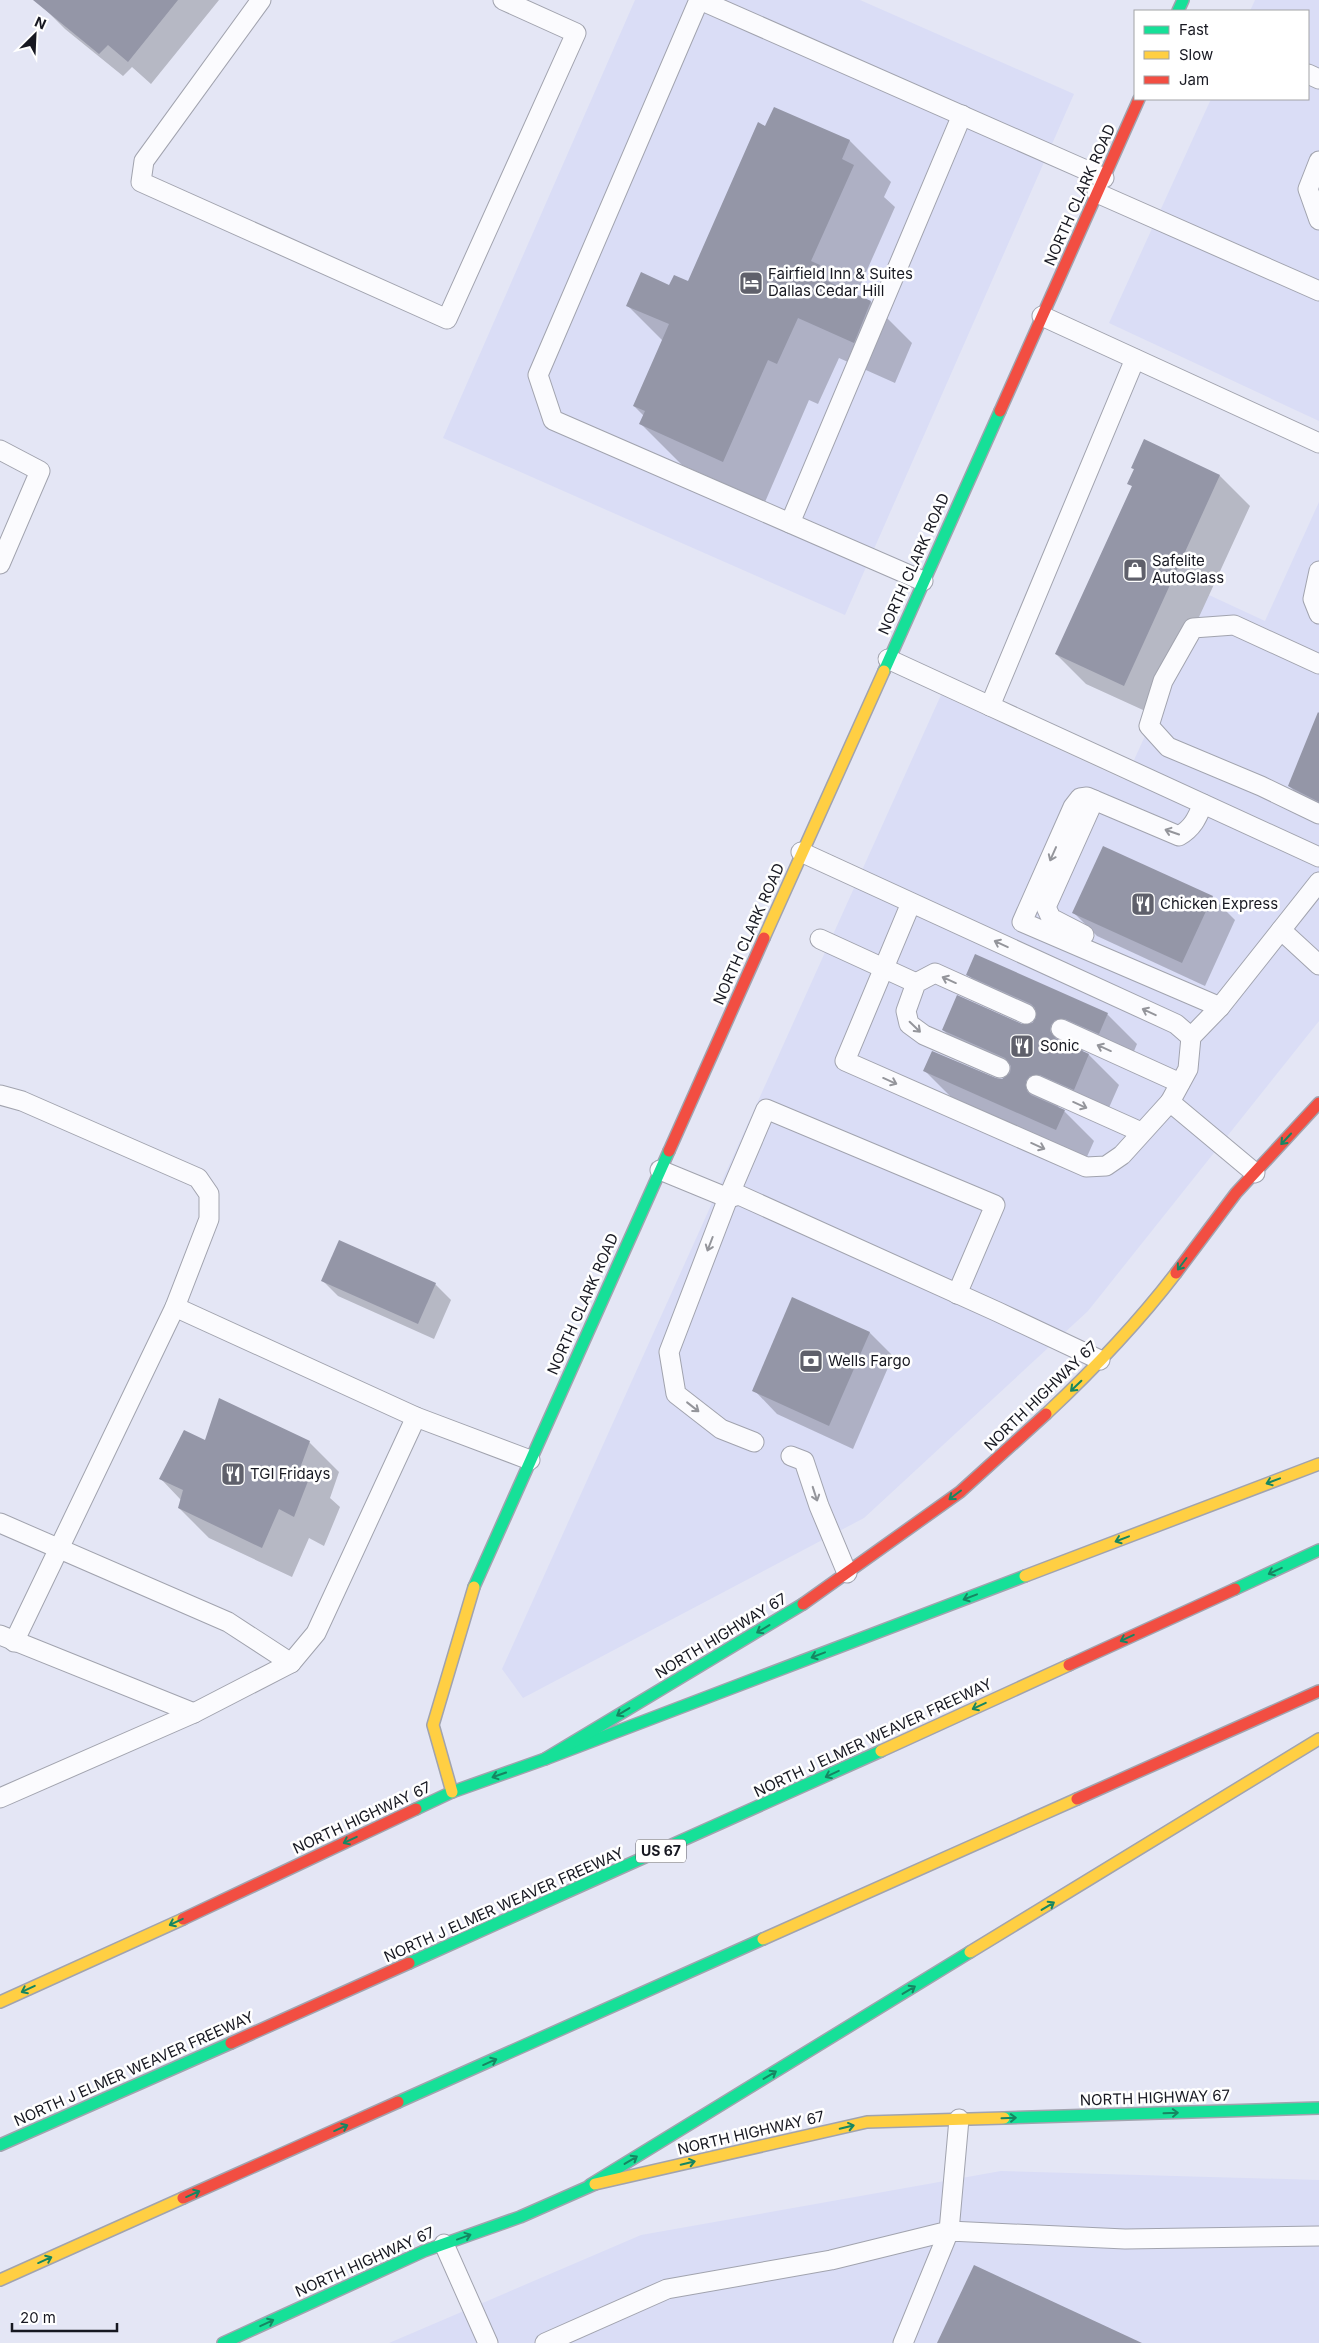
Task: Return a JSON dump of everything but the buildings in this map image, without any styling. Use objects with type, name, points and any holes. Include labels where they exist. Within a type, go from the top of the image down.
[{"type":"main road","name":"NORTH CLARK ROAD","points":[[452,1792],[433,1725],[449,1666],[476,1585],[530,1460],[1139,100]]},
{"type":"main road","name":"NORTH HIGHWAY 67","points":[[0,2002],[221,1902],[452,1792],[545,1759],[799,1607],[960,1492],[1077,1385],[1143,1316],[1236,1193],[1319,1103]]},
{"type":"main road","points":[[545,1759],[1319,1464]]},
{"type":"main road","name":"NORTH J ELMER WEAVER FREEWAY","points":[[0,2145],[708,1831],[1319,1550]]},
{"type":"main road","points":[[0,2280],[1319,1691]]},
{"type":"main road","points":[[590,2185],[1319,1738]]},
{"type":"main road","name":"NORTH HIGHWAY 67","points":[[222,2343],[424,2251],[520,2216],[590,2185],[867,2122],[1319,2108]]},
{"type":"lane","points":[[261,0],[144,160],[141,182],[447,319],[576,33],[503,0]]},
{"type":"lane","points":[[923,581],[552,420],[538,375],[700,0],[962,115],[1100,185],[1319,291]]},
{"type":"lane","points":[[790,523],[962,115]]},
{"type":"lane","points":[[1319,161],[1308,189],[1319,220]]},
{"type":"lane","points":[[1042,316],[1319,443]]},
{"type":"lane","points":[[990,706],[1135,358]]},
{"type":"lane","points":[[0,450],[40,472],[0,564]]},
{"type":"lane","points":[[1319,571],[1313,599],[1319,614]]},
{"type":"lane","points":[[1319,664],[1234,625],[1193,628],[1163,681],[1149,726],[1168,748],[1260,786],[1319,814]]},
{"type":"lane","points":[[888,659],[1319,857]]},
{"type":"lane","points":[[1203,804],[1197,820],[1188,831],[1179,836],[1087,797],[1080,798],[1073,807],[1022,922],[1220,1007]]},
{"type":"lane","points":[[1094,800],[1049,896],[1046,907],[1051,918],[1094,940],[1173,974],[1180,979],[1187,993]]},
{"type":"lane","points":[[802,852],[1176,1024],[1191,1036]]},
{"type":"lane","points":[[911,903],[845,1061],[1086,1167],[1106,1166],[1122,1155],[1170,1102],[1188,1069],[1191,1036],[1220,1007],[1319,882]]},
{"type":"lane","points":[[1281,930],[1319,965]]},
{"type":"lane","points":[[820,939],[916,983]]},
{"type":"lane","points":[[1000,1068],[924,1035],[909,1024],[906,1011],[916,983],[935,974],[1026,1014]]},
{"type":"lane","points":[[1061,1029],[1180,1083]]},
{"type":"lane","points":[[1036,1085],[1141,1132]]},
{"type":"lane","points":[[0,1095],[22,1101],[198,1178],[209,1194],[209,1218],[175,1308],[60,1549],[7,1638],[194,1713]]},
{"type":"lane","points":[[1170,1102],[1255,1173]]},
{"type":"lane","points":[[754,1442],[721,1429],[676,1394],[669,1352],[728,1198],[766,1109],[994,1204],[957,1294]]},
{"type":"lane","points":[[660,1170],[728,1198],[739,1195],[1100,1360]]},
{"type":"lane","points":[[175,1308],[416,1417],[530,1460]]},
{"type":"lane","points":[[0,1798],[194,1713],[292,1663],[316,1633],[416,1417]]},
{"type":"lane","points":[[791,1456],[804,1461],[819,1506],[847,1573]]},
{"type":"lane","points":[[0,1523],[228,1622],[292,1663]]},
{"type":"lane","points":[[903,2343],[949,2231],[958,2119]]},
{"type":"lane","points":[[545,2343],[666,2289],[830,2260],[949,2231],[1125,2239],[1319,2236]]},
{"type":"lane","points":[[444,2244],[488,2343]]},
{"type":"shaded area","points":[[635,0],[860,0],[1074,94],[845,615],[443,438]]},
{"type":"shaded area","points":[[1255,0],[1319,0],[1319,421],[1109,323],[1211,100],[1309,100],[1309,10],[1250,10]]},
{"type":"shaded area","points":[[1319,502],[1319,1021],[1088,1311],[864,1518],[523,1698],[502,1669],[941,695],[1125,780],[1209,595],[1265,621]]},
{"type":"shaded area","points":[[1001,2171],[1319,2180],[1319,2343],[389,2343],[641,2235]]},
{"type":"traffic: fast","points":[[1178,10],[1183,0]]},
{"type":"traffic: fast","points":[[884,671],[1000,411]]},
{"type":"traffic: fast","points":[[474,1587],[669,1151]]},
{"type":"traffic: fast","points":[[1235,1589],[1319,1550]]},
{"type":"traffic: fast","points":[[545,1759],[1025,1576]]},
{"type":"traffic: fast","points":[[416,1809],[452,1792],[545,1759],[803,1604]]},
{"type":"traffic: fast","points":[[409,1963],[881,1751]]},
{"type":"traffic: fast","points":[[398,2102],[763,1939]]},
{"type":"traffic: fast","points":[[590,2185],[970,1952]]},
{"type":"traffic: fast","points":[[0,2145],[231,2043]]},
{"type":"traffic: fast","points":[[1004,2118],[1319,2108]]},
{"type":"traffic: fast","points":[[223,2343],[424,2251],[520,2217],[595,2184]]},
{"type":"traffic: slow","points":[[764,938],[884,671]]},
{"type":"traffic: slow","points":[[1046,1414],[1114,1346],[1176,1273]]},
{"type":"traffic: slow","points":[[1025,1576],[1319,1464]]},
{"type":"traffic: slow","points":[[452,1792],[433,1725],[474,1587]]},
{"type":"traffic: slow","points":[[881,1751],[1069,1665]]},
{"type":"traffic: slow","points":[[970,1952],[1319,1739]]},
{"type":"traffic: slow","points":[[763,1939],[1077,1799]]},
{"type":"traffic: slow","points":[[0,2002],[183,1919]]},
{"type":"traffic: slow","points":[[595,2184],[867,2122],[1004,2118]]},
{"type":"traffic: slow","points":[[0,2280],[183,2198]]},
{"type":"traffic: jam","points":[[1000,411],[1139,100]]},
{"type":"traffic: jam","points":[[669,1151],[764,938]]},
{"type":"traffic: jam","points":[[1176,1273],[1236,1193],[1319,1103]]},
{"type":"traffic: jam","points":[[803,1604],[960,1492],[1046,1414]]},
{"type":"traffic: jam","points":[[1069,1665],[1235,1589]]},
{"type":"traffic: jam","points":[[1077,1799],[1319,1691]]},
{"type":"traffic: jam","points":[[183,1919],[416,1809]]},
{"type":"traffic: jam","points":[[231,2043],[409,1963]]},
{"type":"traffic: jam","points":[[183,2198],[398,2102]]},
{"type":"place","name":"Fairfield Inn & Suites Dallas Cedar Hill","points":[[751,283]]},
{"type":"place","name":"Safelite AutoGlass","points":[[1135,570]]},
{"type":"place","name":"Chicken Express","points":[[1143,904]]},
{"type":"place","name":"Sonic","points":[[1022,1046]]},
{"type":"place","name":"Wells Fargo","points":[[811,1361]]},
{"type":"place","name":"TGI Fridays","points":[[233,1474]]}]
